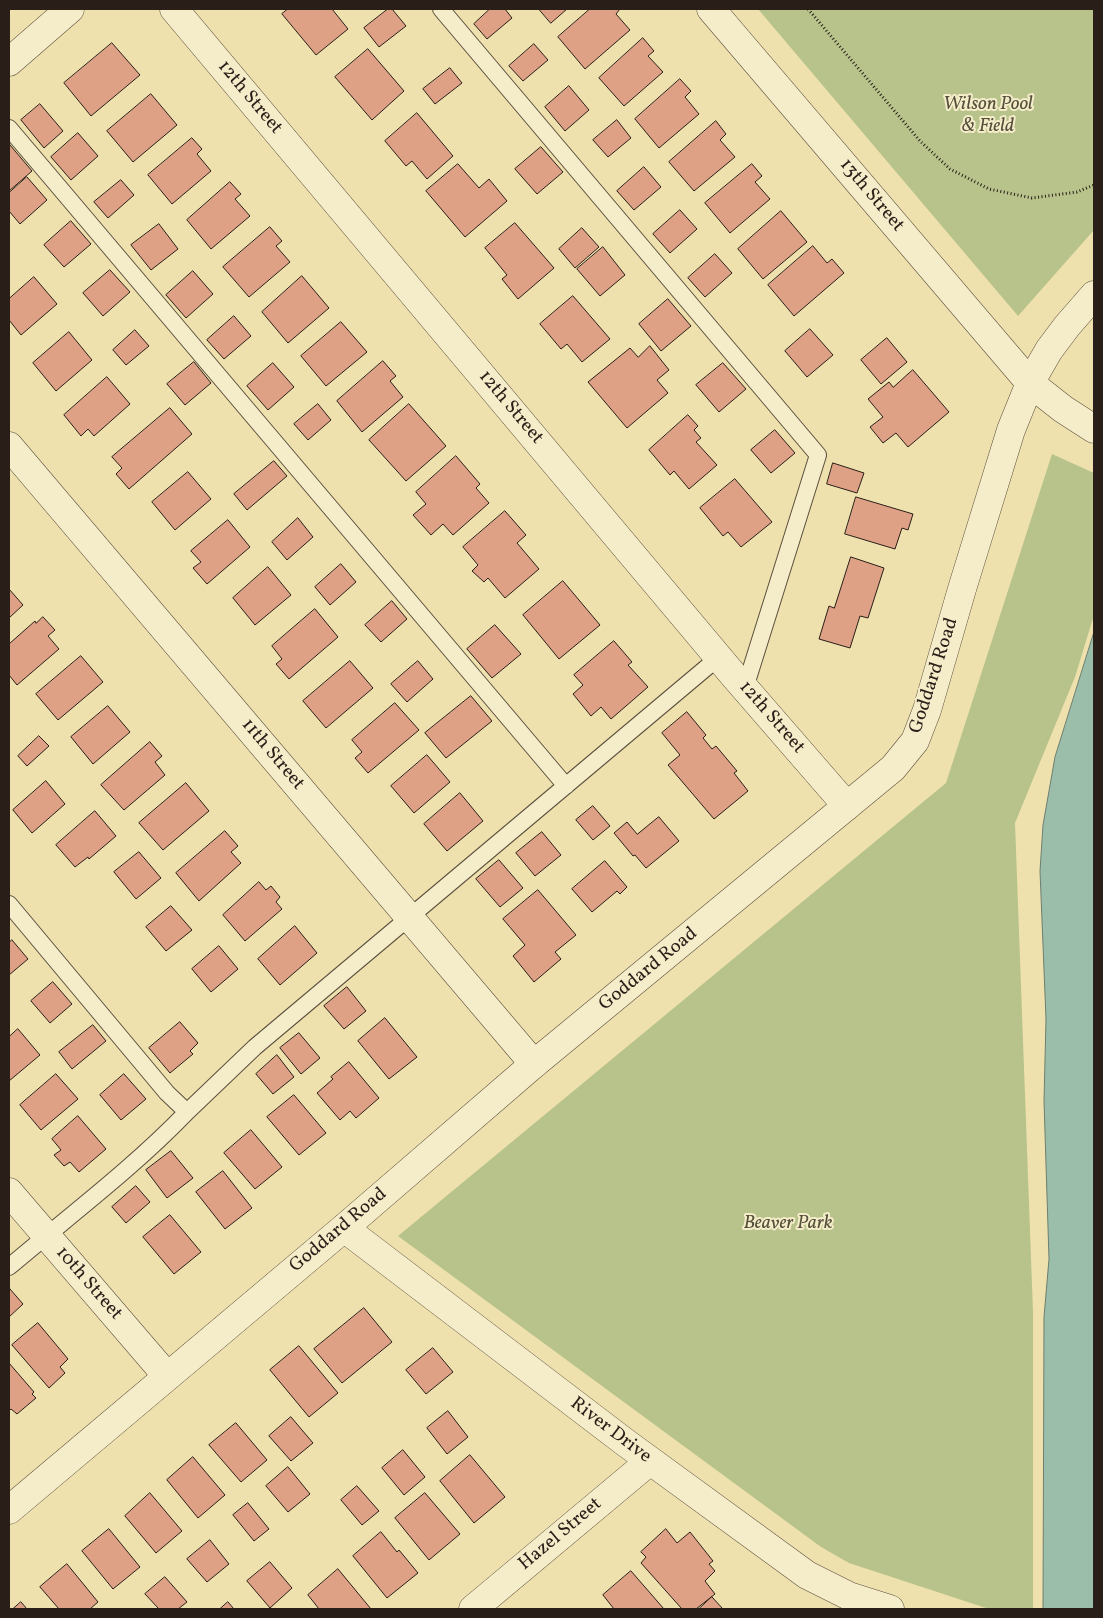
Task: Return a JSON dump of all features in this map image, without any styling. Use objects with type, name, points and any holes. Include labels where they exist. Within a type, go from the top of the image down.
[{"type":"street","points":[[9,62],[70,9]]},
{"type":"street","name":"12th Street","points":[[174,9],[718,657],[848,806]]},
{"type":"street","name":"13th Street","points":[[712,9],[1030,383],[1063,409],[1094,429]]},
{"type":"street","name":"Goddard Road","points":[[9,1510],[344,1228],[534,1064],[893,768],[915,741],[927,710],[962,589],[1012,430],[1030,383],[1049,350],[1094,295]]},
{"type":"street","name":"11th Street","points":[[9,446],[534,1064]]},
{"type":"street","name":"10th Street","points":[[9,1192],[167,1376]]},
{"type":"street","name":"River Drive","points":[[344,1228],[650,1461],[808,1575],[849,1596],[890,1609]]},
{"type":"street","name":"Hazel Street","points":[[473,1609],[650,1461]]},
{"type":"lane","points":[[441,9],[818,455],[745,688]]},
{"type":"lane","points":[[9,128],[566,786]]},
{"type":"lane","points":[[9,1267],[164,1136],[255,1047],[718,657]]},
{"type":"lane","points":[[9,904],[167,1093],[187,1112]]},
{"type":"path","points":[[808,9],[920,141],[950,169],[988,189],[1032,198],[1077,192],[1094,185]]},
{"type":"green space","name":"Wilson Pool & Field","points":[[758,9],[1094,9],[1094,230],[1018,316]]},
{"type":"green space","name":"Beaver Park","points":[[1052,454],[1094,473],[1094,615],[1075,677],[1015,823],[1033,1312],[1033,1609],[989,1609],[849,1563],[821,1547],[398,1236],[946,783]]},
{"type":"shaded area","points":[[1094,632],[1094,1609],[1043,1609],[1044,1317],[1049,1259],[1044,1101],[1046,1019],[1040,871],[1043,825],[1055,757]]},
{"type":"building","points":[[288,9],[332,9],[348,29],[316,55],[282,14]]},
{"type":"building","points":[[388,9],[392,9],[406,26],[379,47],[364,28]]},
{"type":"building","points":[[490,9],[505,9],[512,18],[487,39],[474,24]]},
{"type":"building","points":[[539,9],[567,9],[551,23]]},
{"type":"building","points":[[590,9],[620,9],[616,14],[630,30],[585,69],[558,37]]},
{"type":"building","points":[[643,38],[654,51],[648,56],[663,72],[624,106],[599,78]]},
{"type":"building","points":[[112,43],[140,75],[91,116],[64,83]]},
{"type":"building","points":[[534,44],[548,60],[523,81],[509,66]]},
{"type":"building","points":[[368,49],[404,91],[372,120],[335,77]]},
{"type":"building","points":[[450,68],[462,83],[435,104],[423,89]]},
{"type":"building","points":[[680,79],[691,91],[685,97],[699,114],[659,148],[635,119]]},
{"type":"building","points":[[569,86],[589,110],[565,131],[545,107]]},
{"type":"building","points":[[151,94],[177,125],[133,162],[107,131]]},
{"type":"building","points":[[40,104],[63,131],[44,148],[21,120]]},
{"type":"building","points":[[417,113],[453,156],[427,179],[412,161],[406,166],[385,141]]},
{"type":"building","points":[[617,120],[631,138],[608,157],[593,140]]},
{"type":"building","points":[[716,121],[726,134],[720,140],[735,157],[694,191],[669,162]]},
{"type":"building","points":[[78,133],[98,156],[71,180],[51,157]]},
{"type":"building","points":[[192,138],[202,149],[197,154],[211,171],[172,204],[148,175]]},
{"type":"building","points":[[9,146],[32,171],[9,191]]},
{"type":"building","points":[[541,147],[563,172],[537,194],[515,169]]},
{"type":"building","points":[[458,164],[479,188],[489,179],[507,201],[465,237],[426,191]]},
{"type":"building","points":[[752,164],[762,176],[755,182],[770,199],[730,233],[705,203]]},
{"type":"building","points":[[644,167],[661,187],[634,210],[617,191]]},
{"type":"building","points":[[27,177],[47,200],[20,224],[9,211],[9,193]]},
{"type":"building","points":[[121,180],[134,195],[108,218],[94,202]]},
{"type":"building","points":[[230,182],[241,194],[235,199],[250,216],[211,249],[187,220]]},
{"type":"building","points":[[680,210],[697,229],[670,253],[653,234]]},
{"type":"building","points":[[781,211],[807,242],[763,279],[738,249]]},
{"type":"building","points":[[71,221],[91,244],[64,267],[44,245]]},
{"type":"building","points":[[515,223],[554,268],[518,299],[502,279],[507,275],[485,248]]},
{"type":"building","points":[[159,224],[178,249],[151,270],[131,245]]},
{"type":"building","points":[[270,227],[282,241],[276,246],[290,262],[249,297],[223,267]]},
{"type":"building","points":[[582,228],[599,247],[575,268],[559,249]]},
{"type":"building","points":[[813,246],[827,263],[832,259],[844,273],[794,316],[768,285]]},
{"type":"building","points":[[603,247],[625,275],[600,296],[577,269]]},
{"type":"building","points":[[715,254],[732,273],[705,297],[688,278]]},
{"type":"building","points":[[110,270],[130,292],[103,316],[83,293]]},
{"type":"building","points":[[193,271],[213,294],[186,318],[166,295]]},
{"type":"building","points":[[302,276],[329,308],[288,343],[262,312]]},
{"type":"building","points":[[34,277],[57,304],[21,335],[9,320],[9,299]]},
{"type":"building","points":[[573,296],[610,339],[582,362],[567,344],[561,349],[540,324]]},
{"type":"building","points":[[668,299],[691,326],[661,351],[639,324]]},
{"type":"building","points":[[234,316],[251,336],[224,359],[207,340]]},
{"type":"building","points":[[341,322],[367,352],[326,386],[301,356]]},
{"type":"building","points":[[810,329],[833,355],[807,377],[785,351]]},
{"type":"building","points":[[135,330],[149,346],[126,365],[113,350]]},
{"type":"building","points":[[69,332],[92,360],[56,391],[33,363]]},
{"type":"building","points":[[887,338],[907,362],[881,384],[861,360]]},
{"type":"building","points":[[650,346],[669,370],[657,380],[668,393],[627,428],[588,382],[630,348],[638,357]]},
{"type":"building","points":[[383,361],[396,376],[390,381],[403,397],[362,432],[337,401]]},
{"type":"building","points":[[194,362],[211,383],[185,405],[167,384]]},
{"type":"building","points":[[273,363],[294,387],[268,410],[247,386]]},
{"type":"building","points":[[723,363],[746,389],[719,412],[696,385]]},
{"type":"building","points":[[913,370],[949,412],[908,447],[896,433],[883,443],[870,427],[883,417],[868,399],[889,382],[893,387]]},
{"type":"building","points":[[107,377],[130,404],[94,436],[88,429],[81,436],[64,415]]},
{"type":"building","points":[[318,404],[331,420],[308,440],[294,424]]},
{"type":"building","points":[[409,404],[446,446],[406,481],[369,440]]},
{"type":"building","points":[[170,408],[192,434],[129,489],[116,474],[122,468],[112,457]]},
{"type":"building","points":[[688,415],[698,426],[694,430],[701,438],[696,442],[717,465],[689,489],[674,471],[670,475],[649,450]]},
{"type":"building","points":[[775,430],[795,453],[771,473],[751,450]]},
{"type":"building","points":[[456,456],[480,484],[476,488],[489,503],[453,535],[443,524],[431,535],[413,515],[426,504],[416,492]]},
{"type":"building","points":[[274,461],[287,476],[247,510],[234,494]]},
{"type":"building","points":[[833,463],[864,473],[857,493],[827,484]]},
{"type":"building","points":[[188,472],[211,499],[175,530],[152,502]]},
{"type":"building","points":[[735,479],[772,522],[741,547],[728,532],[723,536],[700,508]]},
{"type":"building","points":[[856,497],[913,514],[908,530],[902,528],[895,549],[845,534]]},
{"type":"building","points":[[505,511],[526,535],[517,543],[539,569],[505,598],[488,578],[484,582],[472,571],[478,565],[463,547]]},
{"type":"building","points":[[298,518],[313,537],[287,560],[272,542]]},
{"type":"building","points":[[228,520],[250,547],[207,584],[193,568],[201,562],[191,551]]},
{"type":"building","points":[[851,557],[884,568],[868,618],[860,616],[850,648],[819,639],[829,606],[834,608]]},
{"type":"building","points":[[341,564],[356,582],[330,605],[315,587]]},
{"type":"building","points":[[268,567],[291,595],[255,625],[233,598]]},
{"type":"building","points":[[563,581],[600,625],[559,659],[523,615]]},
{"type":"building","points":[[9,589],[23,605],[9,618]]},
{"type":"building","points":[[392,601],[407,619],[381,642],[365,625]]},
{"type":"building","points":[[315,609],[338,637],[289,679],[276,664],[282,659],[272,646]]},
{"type":"building","points":[[43,617],[55,630],[48,636],[59,649],[17,685],[9,675],[9,644],[35,621],[36,623]]},
{"type":"building","points":[[495,625],[521,654],[492,678],[467,649]]},
{"type":"building","points":[[614,641],[632,662],[628,665],[648,687],[611,719],[601,707],[591,716],[573,694],[583,685],[574,675]]},
{"type":"building","points":[[81,656],[103,682],[58,720],[36,694]]},
{"type":"building","points":[[350,661],[373,688],[326,728],[303,701]]},
{"type":"building","points":[[418,661],[433,679],[407,702],[391,684]]},
{"type":"building","points":[[471,696],[492,721],[446,758],[425,733]]},
{"type":"building","points":[[395,703],[419,730],[368,773],[355,758],[362,752],[352,740]]},
{"type":"building","points":[[108,706],[130,732],[93,764],[71,737]]},
{"type":"building","points":[[687,712],[706,735],[703,738],[712,749],[716,746],[737,771],[734,773],[748,791],[714,819],[668,765],[680,755],[662,733]]},
{"type":"building","points":[[39,736],[49,746],[27,766],[18,756]]},
{"type":"building","points":[[150,742],[162,756],[155,762],[165,775],[124,810],[101,785]]},
{"type":"building","points":[[427,755],[450,782],[414,813],[391,786]]},
{"type":"building","points":[[46,781],[65,804],[32,833],[13,810]]},
{"type":"building","points":[[186,783],[209,811],[163,850],[139,823]]},
{"type":"building","points":[[460,793],[483,821],[447,851],[424,824]]},
{"type":"building","points":[[593,806],[610,826],[593,840],[576,820]]},
{"type":"building","points":[[95,811],[116,836],[89,859],[88,857],[75,867],[56,845]]},
{"type":"building","points":[[659,817],[679,841],[646,868],[614,833],[627,822],[637,834]]},
{"type":"building","points":[[225,831],[238,846],[231,852],[241,863],[199,901],[176,873]]},
{"type":"building","points":[[542,832],[561,855],[535,876],[516,853]]},
{"type":"building","points":[[139,852],[161,878],[136,899],[114,872]]},
{"type":"building","points":[[499,860],[523,888],[500,907],[476,879]]},
{"type":"building","points":[[605,861],[627,887],[620,894],[617,891],[592,912],[572,889]]},
{"type":"building","points":[[259,882],[266,890],[271,886],[280,897],[276,902],[282,909],[245,941],[223,915]]},
{"type":"building","points":[[538,890],[576,935],[555,952],[561,959],[534,982],[513,956],[525,945],[503,919]]},
{"type":"building","points":[[171,906],[192,930],[166,951],[146,927]]},
{"type":"building","points":[[295,926],[317,953],[280,985],[258,959]]},
{"type":"building","points":[[12,940],[28,959],[9,975],[9,943]]},
{"type":"building","points":[[219,946],[238,969],[211,992],[192,969]]},
{"type":"building","points":[[53,982],[72,1004],[50,1023],[31,1001]]},
{"type":"building","points":[[347,987],[366,1011],[344,1029],[324,1006]]},
{"type":"building","points":[[385,1018],[417,1057],[389,1079],[358,1041]]},
{"type":"building","points":[[180,1022],[198,1043],[190,1051],[193,1054],[170,1073],[149,1048]]},
{"type":"building","points":[[93,1025],[106,1041],[72,1069],[59,1052]]},
{"type":"building","points":[[18,1029],[40,1055],[9,1081],[9,1037]]},
{"type":"building","points":[[299,1033],[320,1058],[301,1074],[280,1048]]},
{"type":"building","points":[[277,1055],[294,1077],[273,1094],[256,1074]]},
{"type":"building","points":[[349,1062],[379,1098],[356,1118],[350,1111],[340,1120],[317,1093],[333,1079],[331,1077]]},
{"type":"building","points":[[56,1074],[78,1099],[41,1130],[20,1105]]},
{"type":"building","points":[[124,1074],[146,1099],[121,1120],[100,1095]]},
{"type":"building","points":[[294,1095],[326,1133],[299,1155],[267,1117]]},
{"type":"building","points":[[78,1116],[106,1149],[79,1172],[70,1162],[64,1166],[54,1155],[61,1150],[52,1139]]},
{"type":"building","points":[[251,1130],[282,1167],[255,1189],[224,1153]]},
{"type":"building","points":[[171,1151],[193,1178],[167,1198],[146,1170]]},
{"type":"building","points":[[223,1171],[252,1208],[225,1229],[196,1192]]},
{"type":"building","points":[[136,1186],[150,1202],[126,1223],[112,1207]]},
{"type":"building","points":[[170,1215],[201,1252],[174,1274],[143,1237]]},
{"type":"building","points":[[9,1290],[23,1304],[9,1317]]},
{"type":"building","points":[[364,1308],[392,1342],[342,1383],[314,1349]]},
{"type":"building","points":[[38,1323],[68,1359],[60,1367],[65,1373],[49,1388],[12,1345]]},
{"type":"building","points":[[299,1346],[338,1393],[309,1417],[270,1370]]},
{"type":"building","points":[[433,1348],[453,1372],[426,1394],[406,1370]]},
{"type":"building","points":[[9,1363],[34,1392],[32,1394],[36,1398],[17,1414],[11,1409],[9,1411]]},
{"type":"building","points":[[448,1411],[468,1437],[447,1454],[427,1428]]},
{"type":"building","points":[[291,1417],[313,1443],[291,1461],[269,1436]]},
{"type":"building","points":[[236,1423],[267,1460],[241,1482],[209,1445]]},
{"type":"building","points":[[403,1450],[425,1477],[404,1495],[382,1468]]},
{"type":"building","points":[[470,1455],[505,1497],[474,1523],[440,1481]]},
{"type":"building","points":[[193,1457],[225,1495],[198,1518],[167,1480]]},
{"type":"building","points":[[288,1467],[310,1494],[288,1512],[266,1486]]},
{"type":"building","points":[[357,1486],[379,1511],[362,1525],[341,1500]]},
{"type":"building","points":[[150,1493],[182,1531],[156,1553],[125,1516]]},
{"type":"building","points":[[425,1493],[460,1534],[429,1560],[395,1518]]},
{"type":"building","points":[[248,1503],[269,1529],[254,1541],[233,1515]]},
{"type":"building","points":[[109,1529],[140,1567],[113,1589],[82,1551]]},
{"type":"building","points":[[666,1529],[677,1543],[690,1532],[713,1561],[709,1564],[715,1571],[705,1581],[715,1594],[696,1609],[682,1609],[641,1563],[646,1557],[641,1552]]},
{"type":"building","points":[[381,1532],[397,1552],[399,1550],[418,1573],[387,1598],[353,1556]]},
{"type":"building","points":[[210,1540],[229,1564],[207,1582],[187,1559]]},
{"type":"building","points":[[270,1562],[292,1588],[270,1608],[247,1581]]},
{"type":"building","points":[[67,1564],[98,1602],[90,1609],[59,1609],[40,1587]]},
{"type":"building","points":[[338,1569],[371,1609],[319,1609],[308,1595]]},
{"type":"building","points":[[631,1571],[664,1609],[614,1609],[603,1595]]},
{"type":"building","points":[[165,1577],[187,1602],[178,1609],[159,1609],[145,1594]]},
{"type":"building","points":[[712,1597],[723,1609],[699,1609]]},
{"type":"building","points":[[21,1602],[27,1609],[13,1609]]},
{"type":"building","points":[[228,1602],[234,1609],[220,1609]]}]
